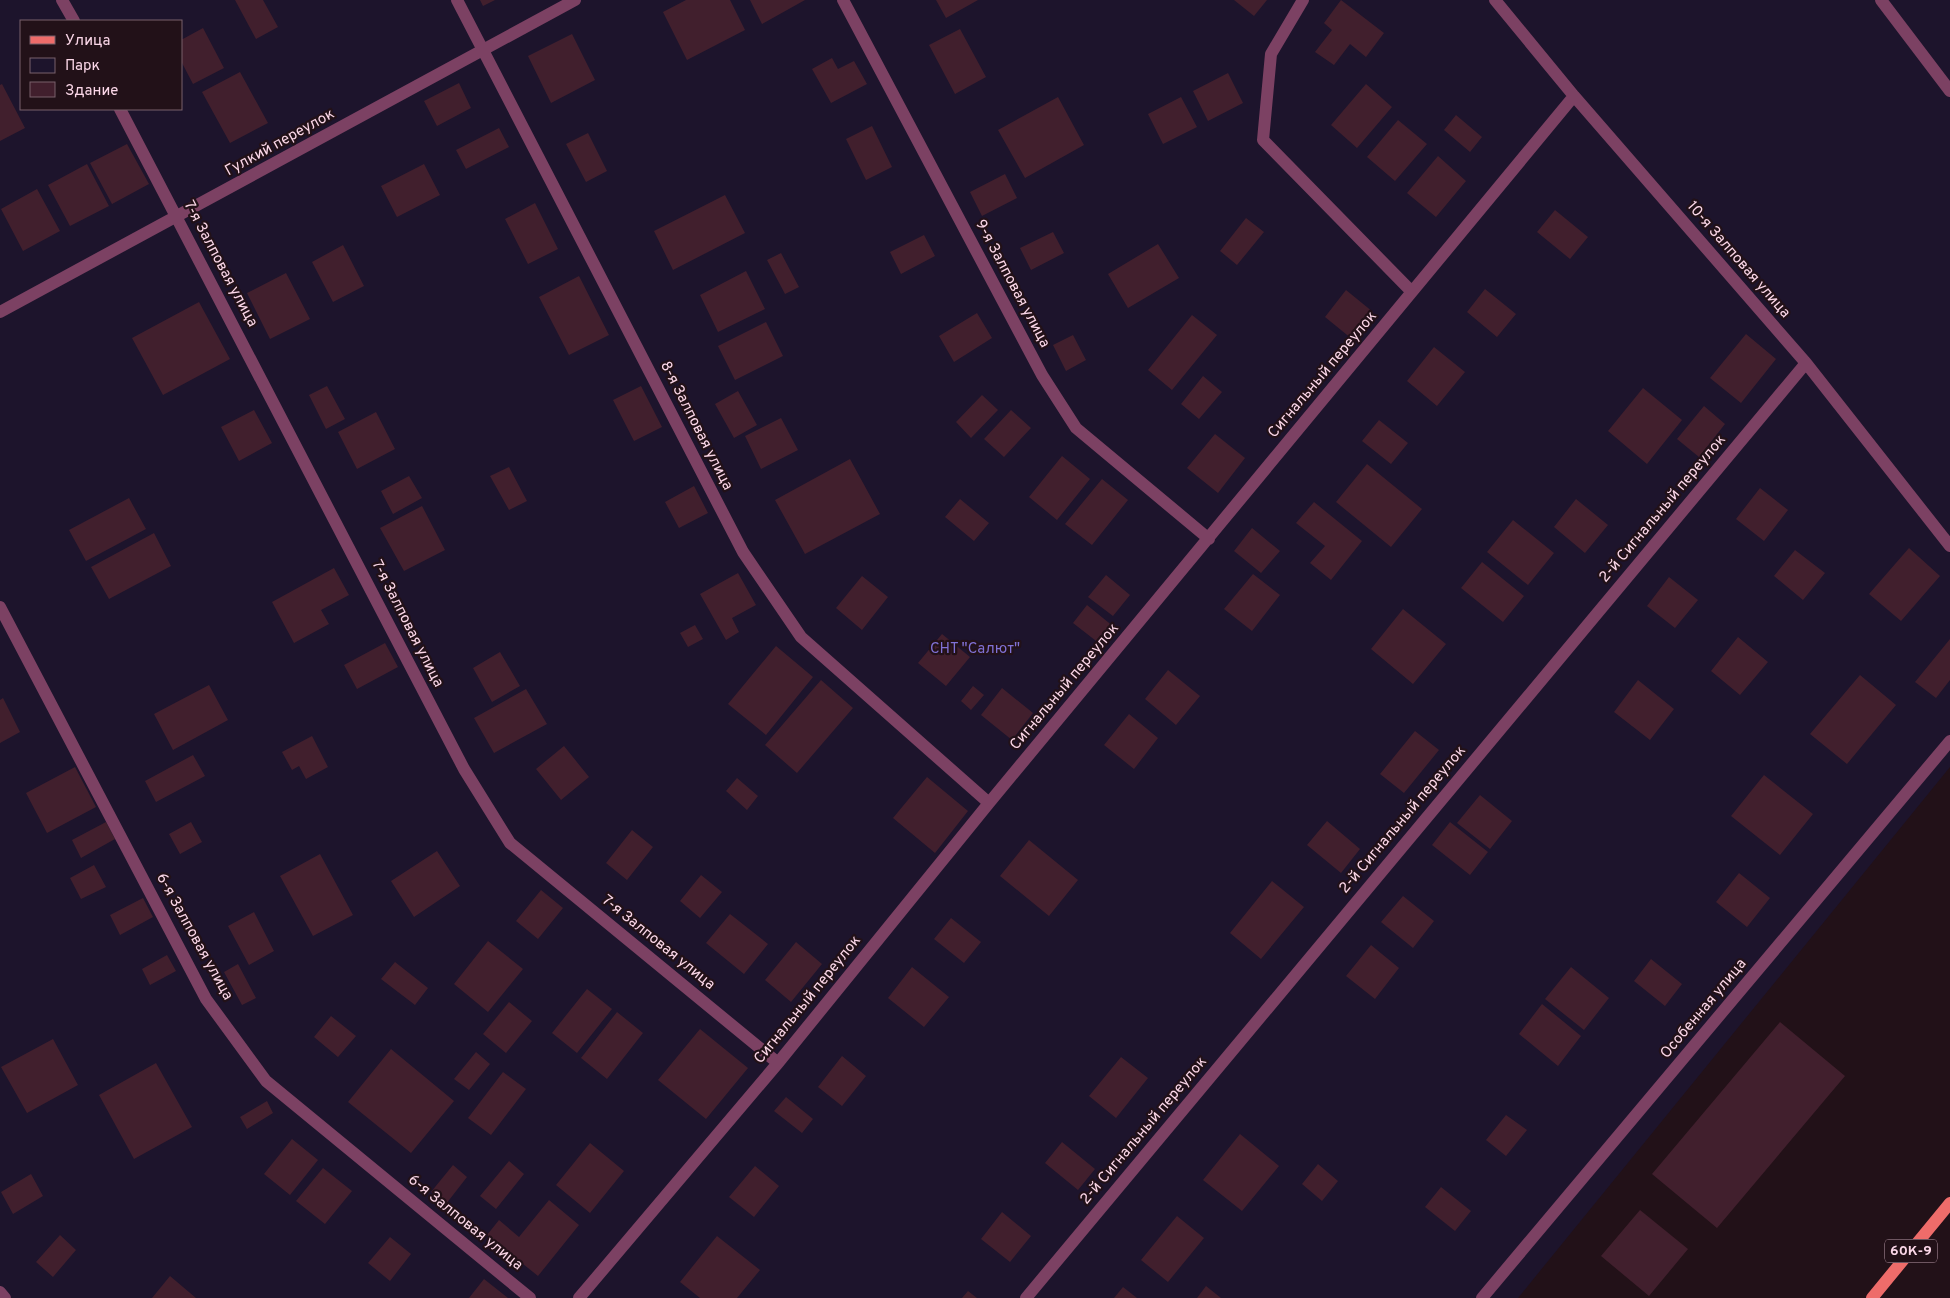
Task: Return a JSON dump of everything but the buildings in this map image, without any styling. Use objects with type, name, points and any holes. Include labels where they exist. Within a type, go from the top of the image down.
[{"type":"main road","name":"60К-9","points":[[1872,1298],[1950,1203]]},
{"type":"street","points":[[62,0],[73,20]]},
{"type":"street","name":"8-я Залповая улица","points":[[457,0],[743,552],[801,637],[989,803]]},
{"type":"street","name":"Гулкий переулок","points":[[0,312],[574,0]]},
{"type":"street","name":"9-я Залповая улица","points":[[843,0],[1042,375],[1076,428],[1209,538]]},
{"type":"street","points":[[1303,0],[1272,54],[1263,140],[1412,292]]},
{"type":"street","name":"10-я Залповая улица","points":[[1495,0],[1574,96],[1806,363],[1950,546]]},
{"type":"street","points":[[1881,0],[1950,91]]},
{"type":"street","name":"Сигнальный переулок","points":[[579,1298],[778,1062],[989,803],[1574,96]]},
{"type":"street","name":"7-я Залповая улица","points":[[121,110],[464,769],[510,843],[778,1062]]},
{"type":"street","name":"2-й Сигнальный переулок","points":[[1026,1298],[1806,363]]},
{"type":"street","name":"6-я Залповая улица","points":[[0,606],[206,999],[266,1081],[530,1298]]},
{"type":"street","name":"Особенная улица","points":[[1482,1298],[1950,742]]},
{"type":"street","points":[[0,1292],[5,1298]]},
{"type":"green space","name":"СНТ \"Салют\"","points":[[0,0],[1950,0],[1950,767],[1518,1298],[0,1298]]}]
